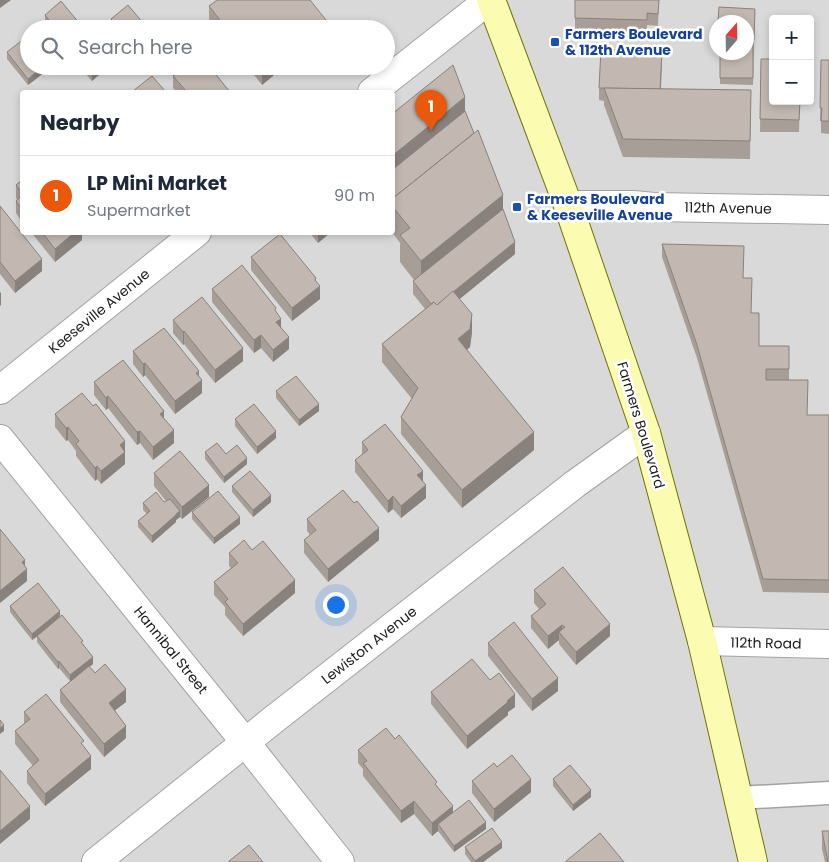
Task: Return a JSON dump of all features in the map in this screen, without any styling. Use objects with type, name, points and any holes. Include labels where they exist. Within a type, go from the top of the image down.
[{"type":"main road","name":"Farmers Boulevard","points":[[490,0],[568,205],[646,434],[702,641],[753,862]]},
{"type":"street","points":[[395,74],[490,0]]},
{"type":"street","points":[[375,90],[394,75]]},
{"type":"street","name":"112th Avenue","points":[[568,205],[829,210]]},
{"type":"street","name":"Keeseville Avenue","points":[[0,390],[193,235]]},
{"type":"street","name":"Lewiston Avenue","points":[[96,862],[245,742],[575,484],[646,434]]},
{"type":"street","name":"Hannibal Street","points":[[0,439],[340,862]]},
{"type":"street","name":"112th Road","points":[[702,641],[829,644]]},
{"type":"lane","points":[[738,798],[829,793]]},
{"type":"shaded area","points":[[0,0],[829,0],[829,862],[0,862]]},
{"type":"building","points":[[217,0],[310,0],[326,20],[220,20],[209,6]]},
{"type":"building","points":[[575,0],[659,0],[658,14],[647,13],[647,20],[575,18]]},
{"type":"building","points":[[61,1],[77,20],[49,20],[45,15]]},
{"type":"building","points":[[128,5],[140,20],[112,20]]},
{"type":"building","points":[[719,7],[755,9],[754,40],[754,15],[718,15]]},
{"type":"building","points":[[20,42],[20,69],[7,52]]},
{"type":"building","points":[[601,49],[662,52],[660,89],[599,88]]},
{"type":"building","points":[[761,59],[769,59],[769,105],[800,105],[799,120],[760,119]]},
{"type":"building","points":[[720,60],[753,60],[753,78],[720,78]]},
{"type":"building","points":[[821,60],[829,60],[829,121],[821,121]]},
{"type":"building","points":[[453,65],[465,97],[395,154],[395,112]]},
{"type":"building","points":[[25,75],[33,75],[28,79]]},
{"type":"building","points":[[216,75],[228,90],[185,90],[173,76]]},
{"type":"building","points":[[152,76],[164,90],[134,90]]},
{"type":"building","points":[[604,88],[751,90],[750,141],[623,139]]},
{"type":"building","points":[[465,111],[474,133],[395,197],[395,168]]},
{"type":"building","points":[[478,130],[503,195],[421,261],[400,235],[410,228],[395,210],[395,197]]},
{"type":"building","points":[[20,182],[20,190],[16,185]]},
{"type":"building","points":[[20,197],[20,206],[16,201]]},
{"type":"building","points":[[0,206],[20,231],[20,235],[23,235],[42,259],[15,281],[0,262]]},
{"type":"building","points":[[503,209],[515,242],[437,305],[434,302],[431,304],[413,281]]},
{"type":"building","points":[[44,235],[71,235],[55,249]]},
{"type":"building","points":[[281,235],[316,278],[315,280],[320,286],[292,308],[251,257]]},
{"type":"building","points":[[662,244],[744,246],[743,278],[752,278],[751,313],[759,313],[759,346],[789,346],[789,369],[766,369],[766,380],[808,380],[807,415],[829,415],[829,580],[763,579],[697,345]]},
{"type":"building","points":[[242,265],[276,308],[275,310],[281,319],[276,322],[289,337],[273,350],[261,335],[254,340],[212,289]]},
{"type":"building","points":[[453,291],[472,314],[470,329],[458,339],[534,432],[462,490],[401,417],[418,388],[382,344],[434,302],[437,305]]},
{"type":"building","points":[[202,297],[243,348],[215,370],[173,320]]},
{"type":"building","points":[[164,328],[199,371],[196,373],[202,380],[175,401],[133,351]]},
{"type":"building","points":[[123,360],[164,411],[160,414],[174,430],[153,447],[140,431],[137,432],[108,396],[106,398],[94,382]]},
{"type":"building","points":[[296,376],[319,404],[299,420],[276,391]]},
{"type":"building","points":[[82,393],[93,406],[96,404],[125,441],[120,445],[125,452],[101,471],[97,466],[95,468],[76,444],[79,441],[55,414]]},
{"type":"building","points":[[254,404],[276,431],[257,447],[235,419]]},
{"type":"building","points":[[385,424],[423,471],[417,475],[426,485],[401,506],[393,496],[388,501],[355,460],[368,450],[362,442]]},
{"type":"building","points":[[217,443],[226,454],[237,445],[247,458],[224,477],[205,452]]},
{"type":"building","points":[[180,451],[209,485],[182,507],[154,473]]},
{"type":"building","points":[[250,471],[271,495],[253,510],[232,486]]},
{"type":"building","points":[[343,490],[354,503],[357,501],[379,528],[328,569],[304,540],[316,530],[307,519]]},
{"type":"building","points":[[218,491],[240,517],[214,538],[192,512]]},
{"type":"building","points":[[156,492],[164,502],[170,499],[180,511],[152,536],[138,521],[150,511],[143,503]]},
{"type":"building","points":[[0,529],[25,560],[22,562],[27,569],[0,591]]},
{"type":"building","points":[[244,540],[252,550],[263,541],[295,580],[243,624],[225,602],[228,599],[214,582],[238,563],[229,553]]},
{"type":"building","points":[[563,567],[610,624],[576,652],[559,632],[565,627],[562,625],[548,636],[531,616],[546,604],[534,590]]},
{"type":"building","points":[[38,583],[60,611],[32,634],[10,606]]},
{"type":"building","points":[[62,615],[93,657],[70,675],[37,636]]},
{"type":"building","points":[[514,622],[558,678],[532,699],[488,643]]},
{"type":"building","points":[[472,659],[490,680],[499,673],[515,694],[467,736],[431,692]]},
{"type":"building","points":[[105,664],[126,689],[109,703],[126,726],[104,744],[60,690],[89,666],[95,673]]},
{"type":"building","points":[[46,694],[84,741],[81,743],[91,756],[45,794],[27,771],[39,760],[15,731],[30,719],[24,712]]},
{"type":"building","points":[[0,720],[4,725],[0,728]]},
{"type":"building","points":[[386,728],[395,739],[399,735],[437,782],[435,784],[453,806],[432,823],[414,801],[401,811],[363,763],[367,761],[358,750]]},
{"type":"building","points":[[512,755],[531,779],[494,809],[472,781],[494,763],[497,767]]},
{"type":"building","points":[[570,765],[591,790],[573,805],[553,779]]},
{"type":"building","points":[[0,770],[30,806],[0,831]]},
{"type":"building","points":[[469,800],[486,822],[454,846],[438,824]]},
{"type":"building","points":[[492,828],[502,842],[475,861],[465,847]]},
{"type":"building","points":[[822,831],[829,831],[829,862],[828,862]]},
{"type":"building","points":[[600,833],[624,862],[565,862]]},
{"type":"building","points":[[249,845],[263,862],[228,862]]},
{"type":"place","name":"Farmers Boulevard & 112th Avenue","points":[[555,42]]},
{"type":"place","name":"LP Mini Market","points":[[431,131]]},
{"type":"place","name":"Farmers Boulevard & Keeseville Avenue","points":[[517,207]]}]
